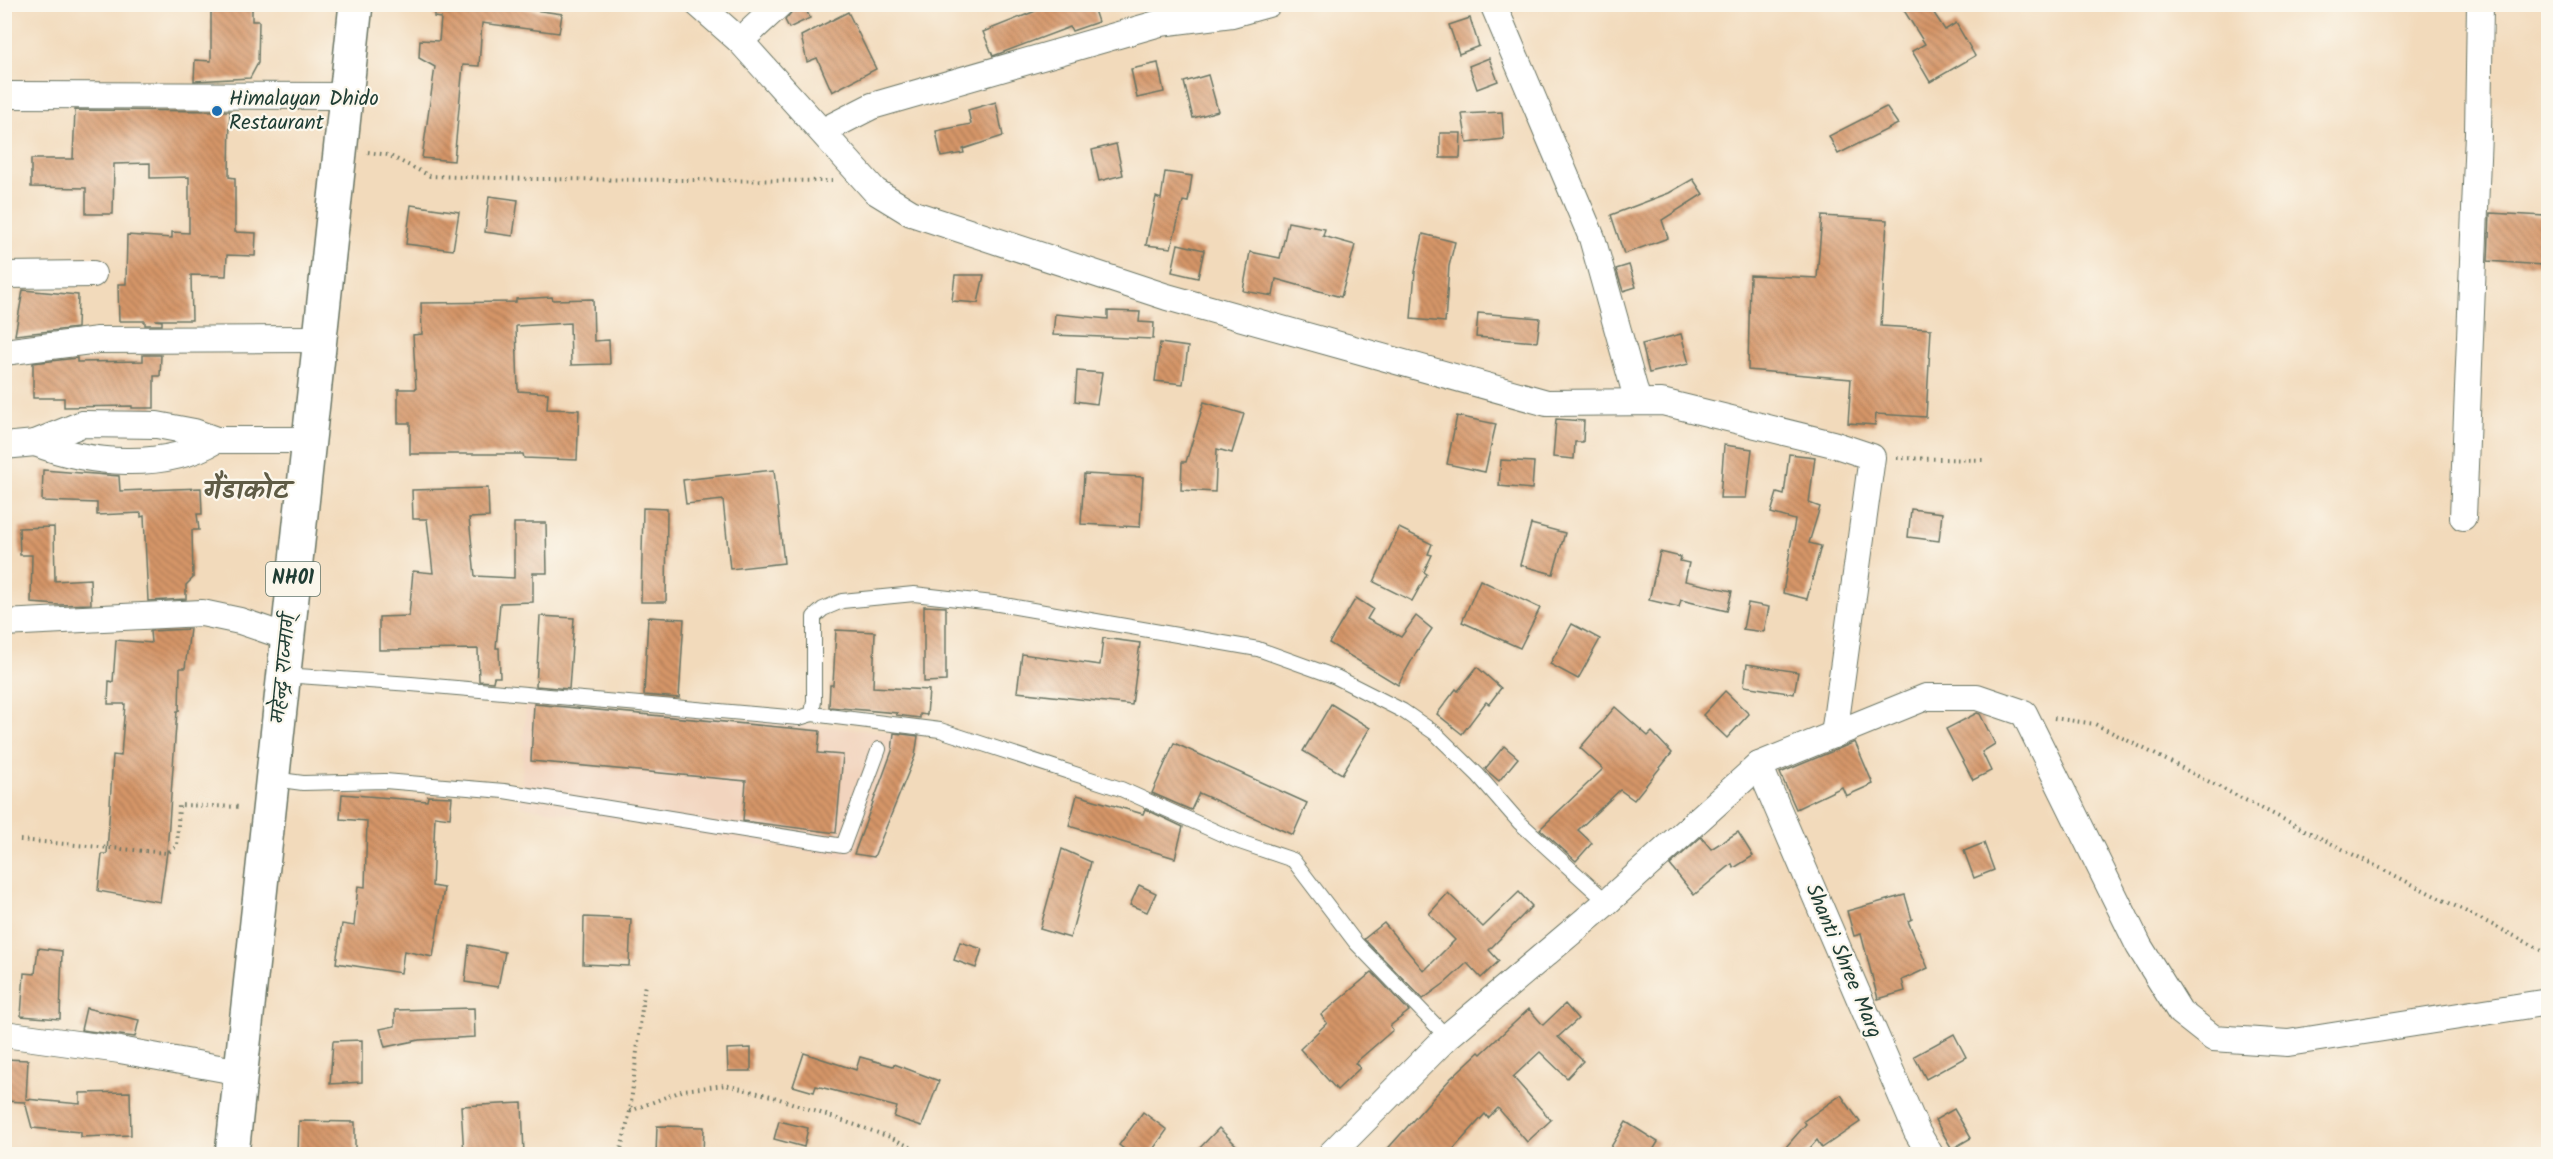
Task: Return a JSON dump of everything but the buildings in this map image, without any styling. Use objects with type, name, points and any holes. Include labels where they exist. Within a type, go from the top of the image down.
[{"type":"highway","name":"महेन्द्र राज्मार्ग्","points":[[232,1155],[356,4]]},
{"type":"street","points":[[698,4],[740,41],[875,191],[911,213],[1167,297],[1546,403],[1662,402],[1833,444],[1872,457],[1834,735]]},
{"type":"street","points":[[740,41],[780,4]]},
{"type":"street","points":[[823,131],[872,106],[1053,56],[1160,23],[1232,14],[1268,4]]},
{"type":"street","points":[[1493,4],[1592,238],[1638,402]]},
{"type":"street","points":[[2463,517],[2478,133],[2480,4]]},
{"type":"street","points":[[4,95],[346,96]]},
{"type":"street","points":[[4,275],[93,274]]},
{"type":"street","points":[[4,352],[98,339],[320,339]]},
{"type":"street","points":[[4,446],[35,443],[82,424],[157,425],[194,432],[216,440],[309,440]]},
{"type":"street","points":[[35,443],[61,453],[87,458],[145,460],[172,459],[197,452],[216,440]]},
{"type":"street","points":[[4,623],[202,614],[240,621],[287,637]]},
{"type":"street","points":[[1331,1155],[1447,1037],[1607,902],[1759,765],[1926,697],[1977,697],[2024,713],[2139,946],[2180,1012],[2213,1038],[2288,1043],[2548,1002]]},
{"type":"street","name":"Shanti Shree Marg","points":[[1759,765],[1917,1132],[1930,1155]]},
{"type":"street","points":[[4,1034],[120,1050],[241,1072]]},
{"type":"lane","points":[[812,714],[814,617],[823,609],[842,601],[914,594],[982,602],[1258,649],[1336,677],[1403,711],[1436,733],[1478,775],[1519,822],[1607,902]]},
{"type":"lane","points":[[284,675],[799,718],[812,714],[940,730],[1121,789],[1237,841],[1293,860],[1356,943],[1447,1037]]},
{"type":"lane","points":[[271,793],[303,783],[385,781],[504,791],[843,846],[879,749]]},
{"type":"path","points":[[340,148],[388,155],[430,176],[533,179],[867,181]]},
{"type":"path","points":[[1872,457],[1983,460]]},
{"type":"path","points":[[2024,713],[2095,724],[2548,953]]},
{"type":"path","points":[[20,840],[167,853],[177,846],[179,805],[271,793]]},
{"type":"path","points":[[620,1155],[630,1111],[645,983]]},
{"type":"path","points":[[630,1111],[684,1090],[725,1086],[771,1096],[890,1137],[924,1155]]},
{"type":"shaded area","points":[[526,700],[921,735],[876,863],[520,806]]},
{"type":"place","name":"Himalayan Dhido Restaurant","points":[[217,111]]},
{"type":"district","name":"गैंडाकोट","points":[[246,491]]}]
